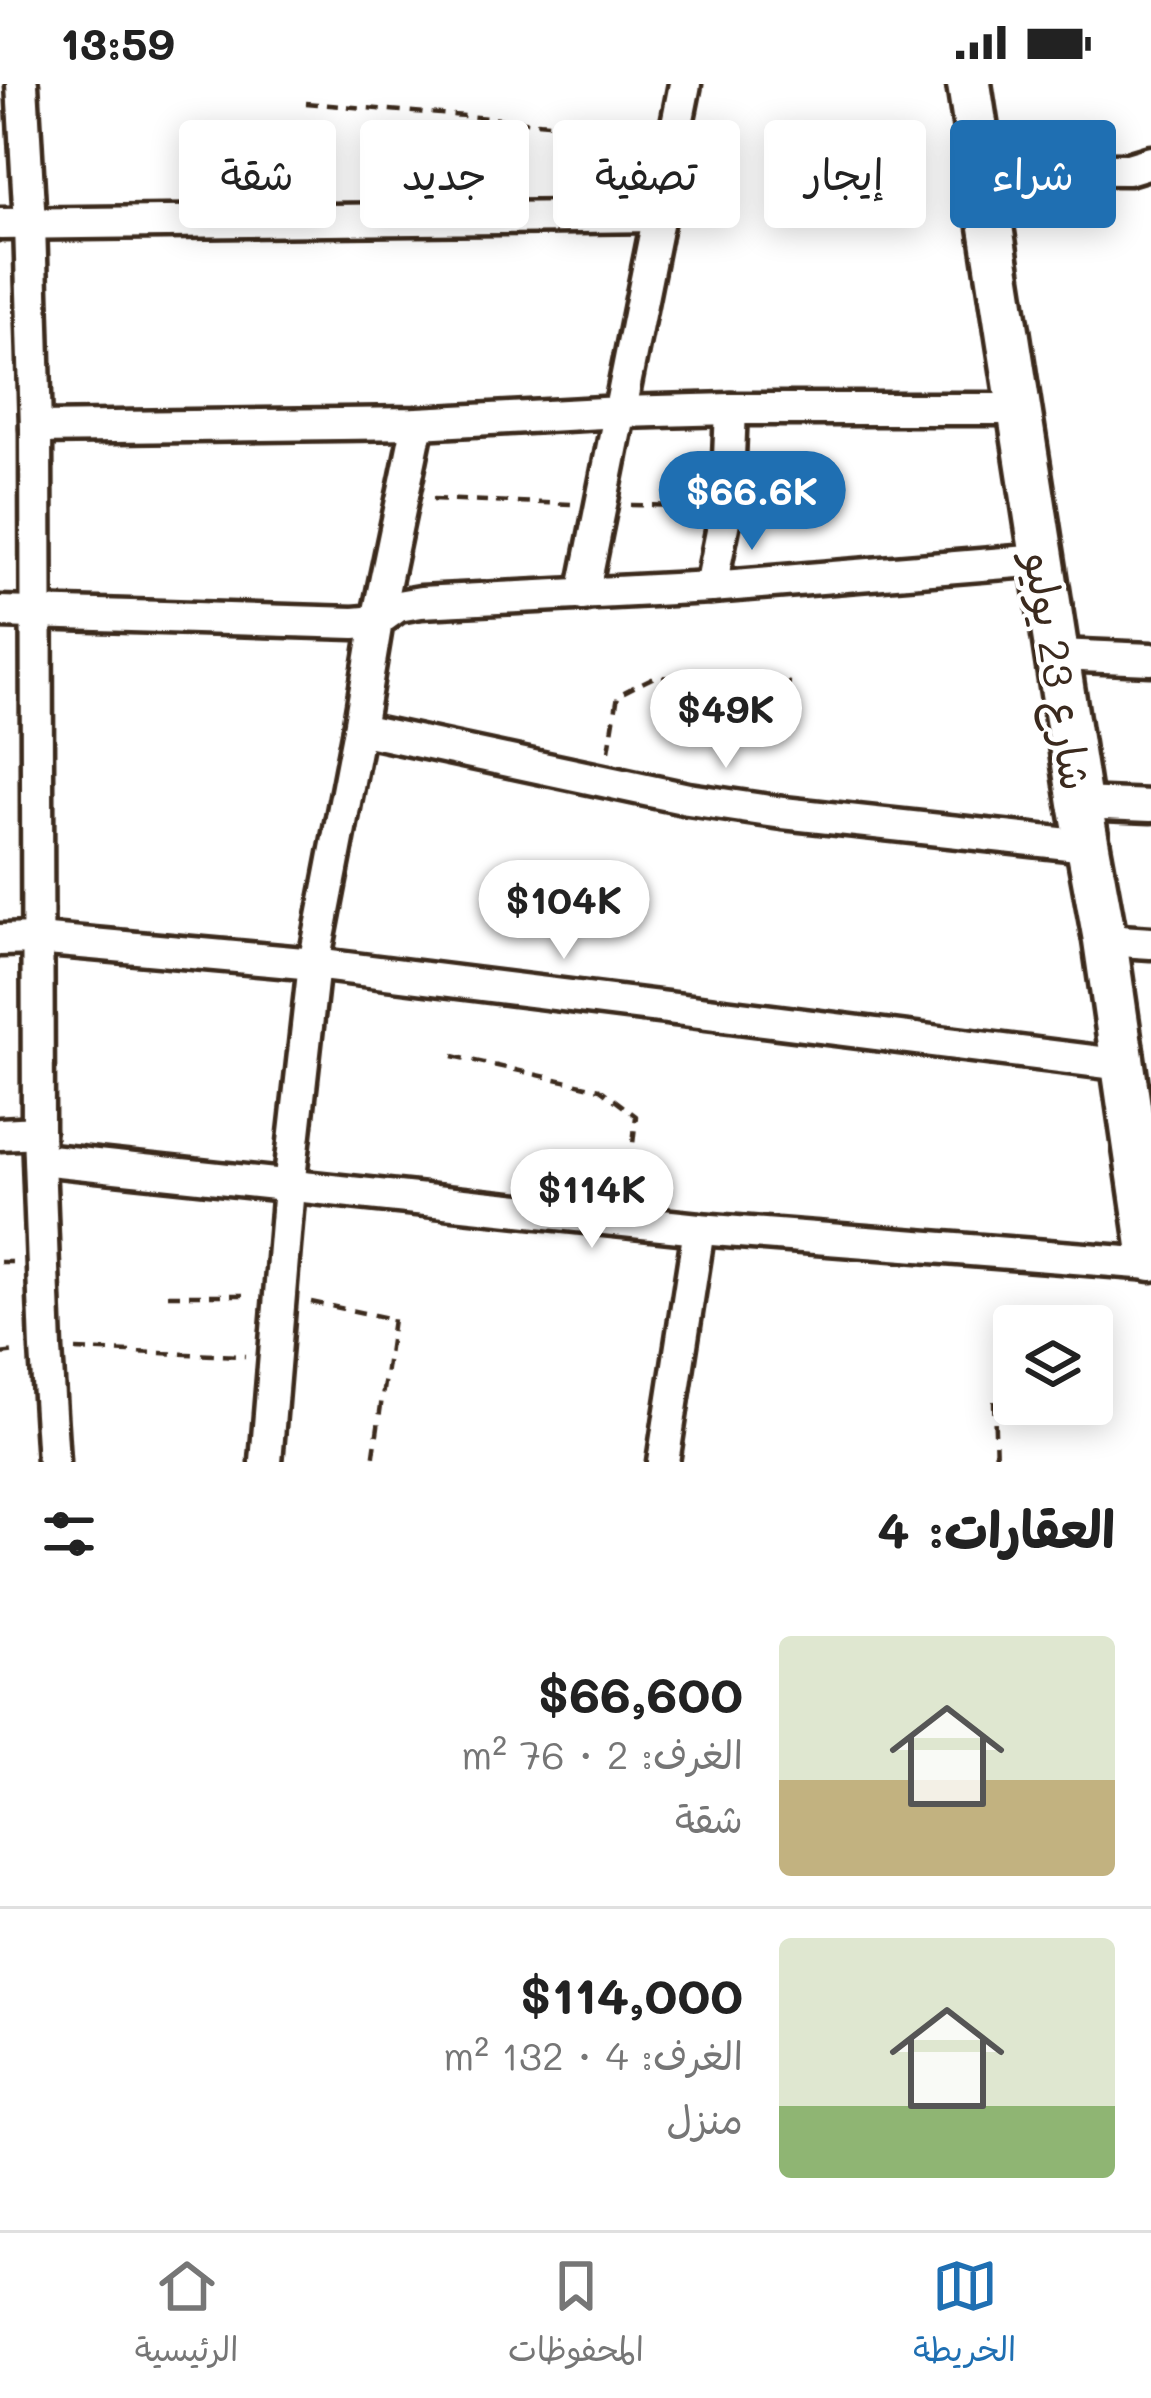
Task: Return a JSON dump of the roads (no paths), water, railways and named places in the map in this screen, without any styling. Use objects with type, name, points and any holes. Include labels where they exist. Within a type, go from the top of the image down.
[{"type":"street","points":[[22,84],[15,224],[36,428],[39,1146],[53,1462]]},
{"type":"street","points":[[678,120],[685,84]]},
{"type":"street","name":"شارع 23 يوليو","points":[[969,84],[974,120]]},
{"type":"street","points":[[1116,169],[1151,162]]},
{"type":"street","points":[[15,224],[553,217]]},
{"type":"street","points":[[583,596],[657,228]]},
{"type":"street","name":"شارع 23 يوليو","points":[[990,228],[1105,940],[1151,1261]]},
{"type":"street","points":[[36,428],[418,423],[731,409],[1018,409]]},
{"type":"street","points":[[711,587],[727,506],[731,409]]},
{"type":"street","points":[[266,1462],[314,964],[376,621],[418,423]]},
{"type":"street","points":[[0,612],[376,621],[406,604],[583,596],[1042,560]]},
{"type":"street","points":[[1058,656],[1151,659]]},
{"type":"street","points":[[359,729],[688,799],[1087,845]]},
{"type":"street","points":[[1080,802],[1151,806]]},
{"type":"street","points":[[0,940],[37,939],[314,964],[1124,1065]]},
{"type":"street","points":[[1105,940],[1151,943]]},
{"type":"street","points":[[0,1134],[39,1146],[289,1187],[699,1229],[1151,1261]]},
{"type":"street","points":[[663,1462],[699,1229]]}]
